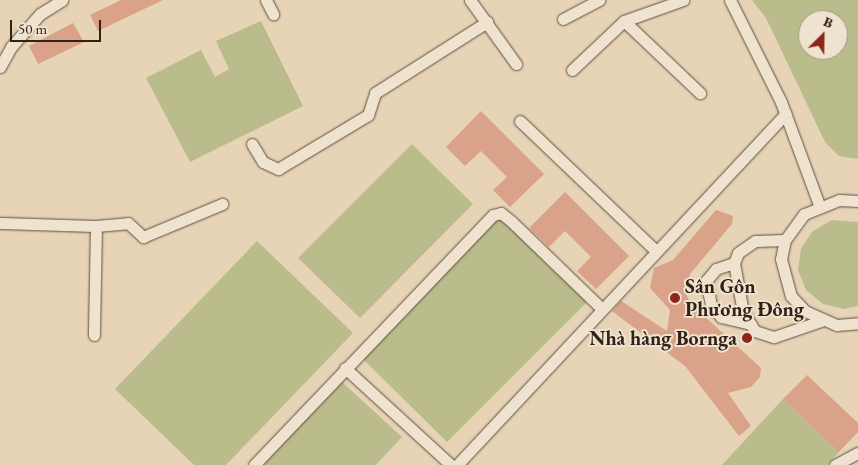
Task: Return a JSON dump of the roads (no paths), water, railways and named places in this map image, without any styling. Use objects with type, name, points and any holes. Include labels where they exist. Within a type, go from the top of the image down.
[{"type":"street","points":[[0,67],[10,47],[40,14],[62,0]]},
{"type":"street","points":[[266,0],[273,14]]},
{"type":"street","points":[[470,0],[516,64]]},
{"type":"street","points":[[563,20],[599,0]]},
{"type":"street","points":[[572,70],[624,21],[683,0]]},
{"type":"street","points":[[730,0],[786,114],[819,205]]},
{"type":"street","points":[[624,21],[700,93]]},
{"type":"street","points":[[252,144],[263,162],[278,168],[368,115],[375,93],[486,22]]},
{"type":"street","points":[[457,465],[786,114]]},
{"type":"street","points":[[520,121],[656,251]]},
{"type":"street","points":[[821,321],[792,296],[781,259],[785,240],[793,226],[819,205],[858,201]]},
{"type":"street","points":[[0,223],[96,226],[128,223],[143,237],[222,204]]},
{"type":"street","points":[[254,465],[493,215],[501,213],[602,309]]},
{"type":"street","points":[[94,335],[96,226]]},
{"type":"street","points":[[748,323],[734,262],[738,253],[755,241],[785,240]]},
{"type":"street","points":[[734,262],[716,269],[706,281],[710,305],[721,317],[748,323],[774,337],[821,321],[858,323]]},
{"type":"street","points":[[345,368],[451,465]]},
{"type":"street","points":[[835,465],[858,453]]},
{"type":"place","name":"Sân Gôn Phương Đông","points":[[675,298]]},
{"type":"place","name":"Nhà hàng Bornga","points":[[747,338]]}]
